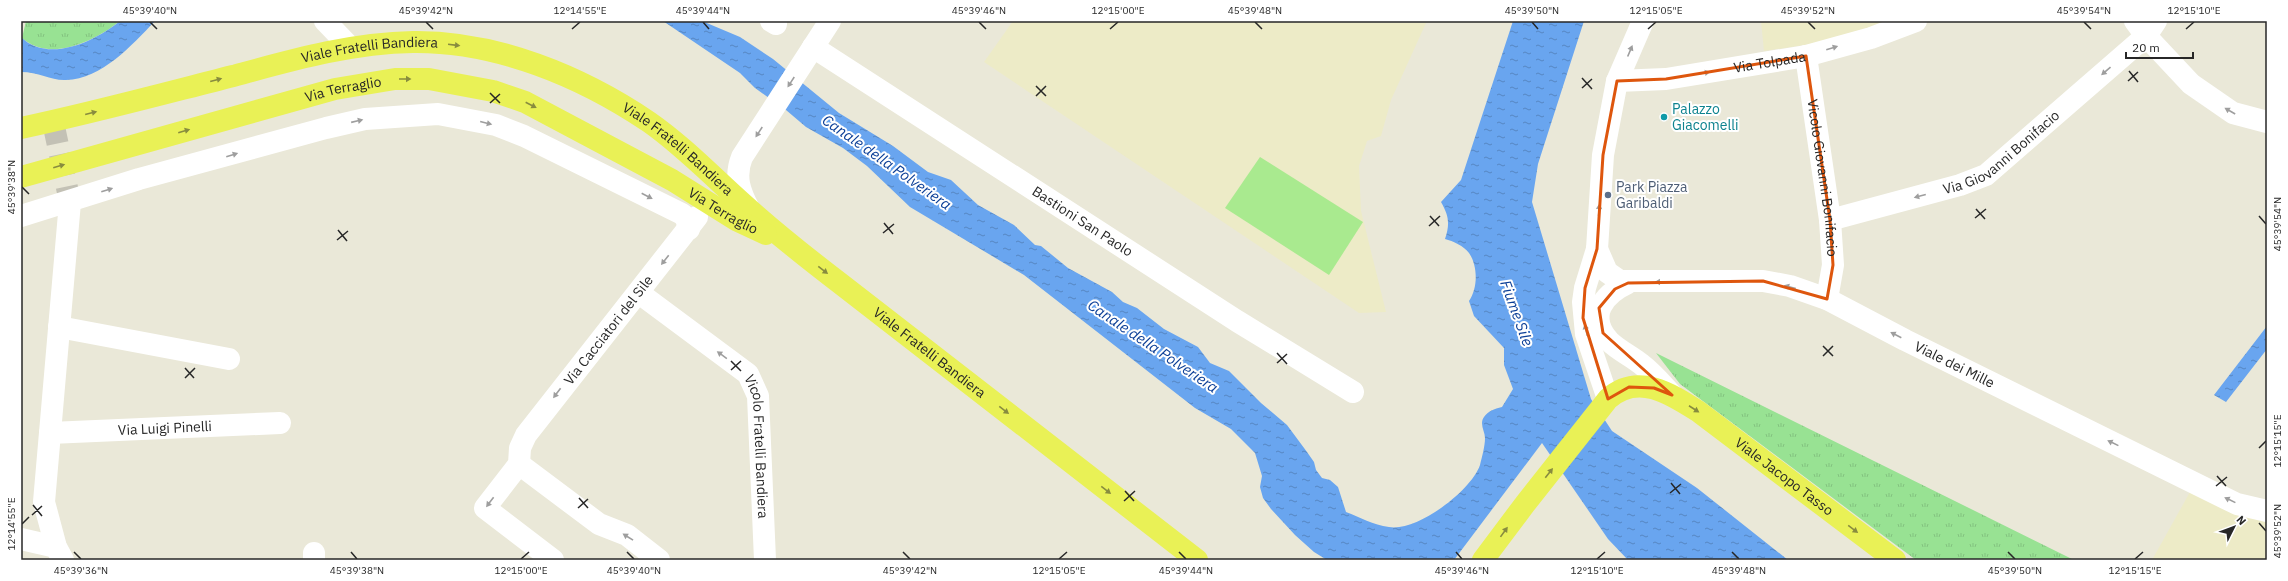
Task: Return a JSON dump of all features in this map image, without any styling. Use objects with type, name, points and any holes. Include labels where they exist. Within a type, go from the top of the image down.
[{"type":"main road","name":"Viale Fratelli Bandiera","points":[[21,128],[53,122],[315,54],[350,47],[416,42],[451,44],[482,49],[540,65],[595,92],[648,122],[672,139],[749,209],[793,246],[1197,560]]},
{"type":"main road","name":"Via Terraglio","points":[[21,177],[335,90],[395,79],[429,79],[493,91],[525,102],[656,172],[736,220],[793,246]]},
{"type":"main road","name":"Viale Jacopo Tasso","points":[[1608,400],[1615,393],[1638,386],[1654,388],[1672,395],[1699,412],[1895,560]]},
{"type":"main road","points":[[1484,560],[1525,504],[1608,400]]},
{"type":"street","points":[[325,21],[350,47]]},
{"type":"street","points":[[749,209],[740,192],[738,165],[830,21]]},
{"type":"street","points":[[1608,400],[1583,318],[1585,288],[1597,249],[1603,155],[1618,81],[1642,21]]},
{"type":"street","name":"Via Tolpada","points":[[1618,81],[1666,79],[1806,56],[1871,38],[1916,21]]},
{"type":"street","points":[[2146,26],[2191,84],[2233,113],[2267,122]]},
{"type":"street","name":"Via Giovanni Bonifacio","points":[[1830,220],[1960,185],[1986,175],[2146,26]]},
{"type":"street","name":"Bastioni San Paolo","points":[[810,52],[1237,321],[1353,392]]},
{"type":"street","name":"Vicolo Giovanni Bonifacio","points":[[1806,56],[1830,220],[1833,265],[1827,299]]},
{"type":"street","points":[[21,216],[70,202],[139,179],[301,134],[365,119],[405,115],[438,114],[496,125],[524,136],[682,214],[686,218],[689,229]]},
{"type":"street","points":[[611,180],[656,172]]},
{"type":"street","name":"Via Cacciatori del Sile","points":[[553,560],[485,508],[519,464],[520,448],[526,435],[569,377],[689,229],[699,211],[699,197]]},
{"type":"street","points":[[60,554],[44,502],[70,202]]},
{"type":"street","points":[[1597,249],[1607,272],[1620,282],[1628,283]]},
{"type":"street","name":"Viale dei Mille","points":[[1628,283],[1763,281],[1790,286],[1827,299],[1905,340],[2237,504],[2267,511]]},
{"type":"street","name":"Viale Jacopo Tasso","points":[[1628,283],[1615,289],[1604,300],[1599,308],[1600,325],[1609,341],[1641,364],[1672,395]]},
{"type":"street","name":"Vicolo Fratelli Bandiera","points":[[638,293],[748,374],[758,396],[766,560]]},
{"type":"street","points":[[59,326],[229,358]]},
{"type":"street","name":"Via Luigi Pinelli","points":[[50,433],[280,423]]},
{"type":"street","points":[[519,464],[599,524],[627,535],[659,560]]},
{"type":"street","points":[[21,539],[60,554]]},
{"type":"highlighted area","points":[[1806,56],[1830,220],[1833,265],[1827,299],[1763,281],[1628,283],[1615,289],[1599,308],[1603,333],[1672,395],[1654,388],[1629,387],[1608,399],[1583,318],[1585,288],[1597,249],[1603,155],[1617,81],[1666,79]]},
{"type":"shaded area","points":[[1013,21],[1426,23],[1391,100],[1381,136],[1367,141],[1359,166],[1361,211],[1386,312],[1359,313],[984,62]]},
{"type":"shaded area","points":[[1761,21],[1892,21],[1811,44],[1764,51]]},
{"type":"shaded area","points":[[2190,492],[2235,514],[2267,522],[2267,560],[2152,560]]},
{"type":"green space","points":[[26,21],[120,21],[98,36],[85,42],[59,49],[46,49],[33,45],[22,38]]},
{"type":"green space","points":[[1260,157],[1363,222],[1329,275],[1225,208]]},
{"type":"green space","points":[[1656,353],[2074,560],[1916,560],[1680,384]]},
{"type":"water","points":[[120,21],[155,21],[126,50],[104,67],[92,74],[79,78],[61,80],[34,73],[21,72],[21,37],[32,45],[44,49],[72,47],[98,36]]},
{"type":"water","points":[[663,21],[702,21],[740,37],[773,59],[839,113],[893,146],[928,172],[951,180],[978,205],[1014,225],[1035,245],[1041,246],[1068,268],[1112,292],[1123,302],[1137,308],[1164,329],[1198,347],[1210,363],[1229,371],[1261,403],[1287,425],[1314,462],[1316,470],[1322,478],[1330,480],[1338,487],[1346,512],[1383,526],[1401,527],[1414,523],[1442,508],[1466,486],[1475,475],[1482,459],[1484,448],[1485,435],[1482,422],[1489,412],[1502,407],[1513,389],[1504,365],[1504,348],[1474,316],[1469,301],[1474,290],[1476,277],[1474,264],[1469,253],[1464,248],[1455,242],[1445,239],[1448,229],[1448,220],[1441,202],[1461,180],[1513,21],[1584,21],[1538,164],[1532,202],[1591,399],[1612,431],[1697,488],[1788,560],[1628,560],[1608,539],[1542,443],[1454,560],[1327,560],[1314,552],[1295,535],[1271,509],[1263,498],[1260,487],[1262,476],[1255,453],[1231,429],[1195,408],[1024,275],[910,207],[867,166],[843,148],[806,127],[786,110],[755,88],[740,73]]},
{"type":"water","points":[[2267,326],[2267,349],[2226,402],[2214,395]]},
{"type":"tunnel","points":[[53,122],[70,202]]},
{"type":"place","name":"Palazzo Giacomelli","points":[[1664,117]]},
{"type":"place","name":"Park Piazza Garibaldi","points":[[1608,195]]},
{"type":"water label","name":"Canale della Polveriera","points":[[887,162]]},
{"type":"water label","name":"Fiume Sile","points":[[1517,313]]},
{"type":"water label","name":"Canale della Polveriera","points":[[1153,346]]}]
